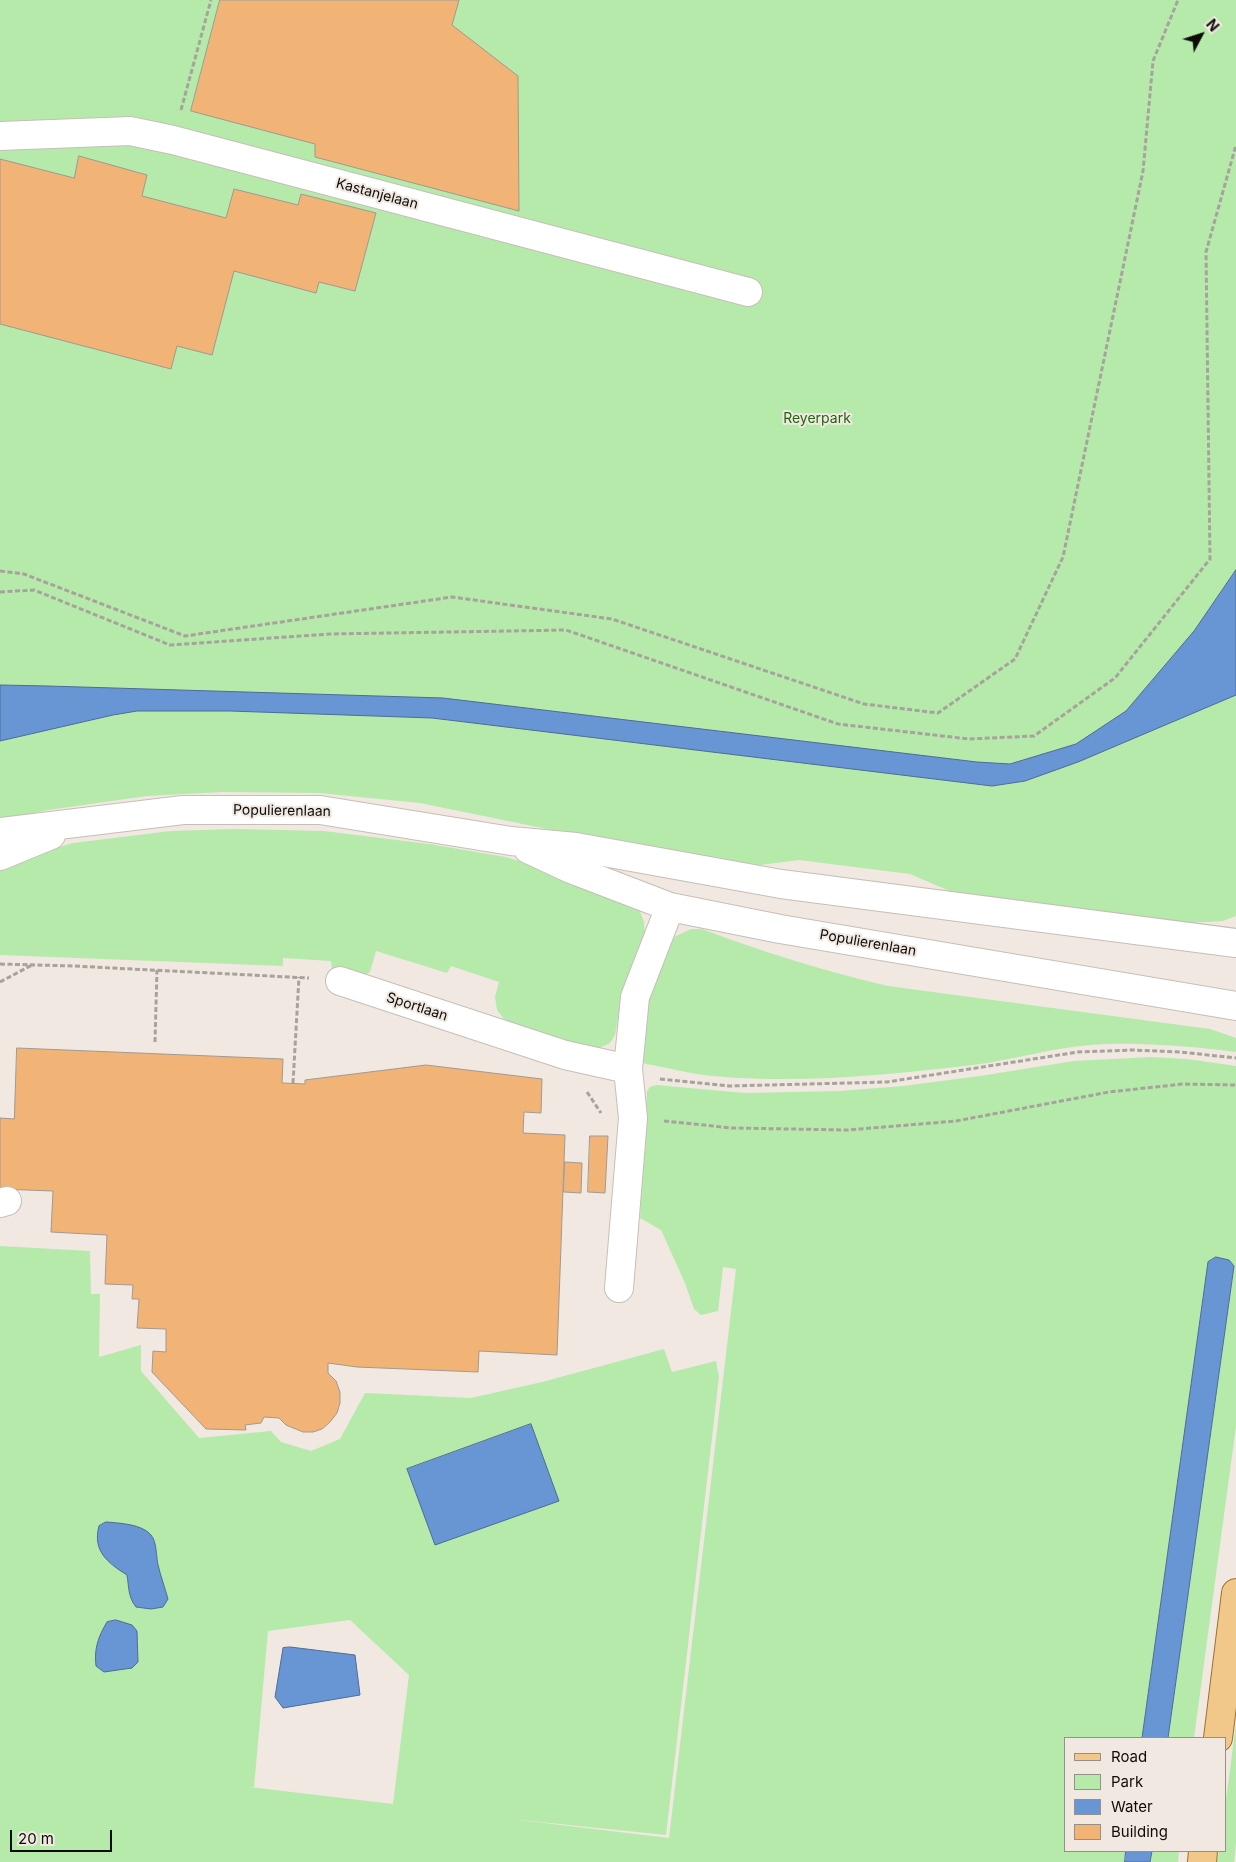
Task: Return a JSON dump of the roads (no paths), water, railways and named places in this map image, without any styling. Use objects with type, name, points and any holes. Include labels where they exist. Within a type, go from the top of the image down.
[{"type":"main road","points":[[1218,1737],[1236,1593]]},
{"type":"street","name":"Kastanjelaan","points":[[0,136],[130,131],[173,140],[748,292]]},
{"type":"street","name":"Populierenlaan","points":[[0,832],[183,810],[320,810],[511,841],[576,847],[781,884],[1236,943]]},
{"type":"street","name":"Populierenlaan","points":[[0,856],[80,823]]},
{"type":"street","name":"Populierenlaan","points":[[511,841],[571,869],[670,906],[780,929],[1236,1006]]},
{"type":"street","points":[[618,1288],[633,1118],[628,1069],[635,997],[670,906]]},
{"type":"street","name":"Sportlaan","points":[[340,981],[565,1055],[628,1069]]},
{"type":"water","points":[[1236,570],[1236,695],[1078,762],[1025,781],[992,786],[432,718],[230,711],[137,711],[0,741],[0,685],[48,686],[443,698],[977,762],[1010,764],[1076,744],[1126,711],[1194,631]]},
{"type":"water","points":[[1216,1257],[1229,1260],[1234,1266],[1168,1737],[1142,1737],[1208,1262]]},
{"type":"water","points":[[531,1424],[559,1501],[435,1545],[407,1469]]},
{"type":"water","points":[[106,1522],[136,1526],[151,1535],[168,1599],[163,1607],[151,1609],[136,1607],[133,1603],[129,1592],[127,1575],[108,1561],[98,1543],[99,1526]]},
{"type":"water","points":[[116,1620],[132,1625],[137,1631],[138,1662],[132,1668],[104,1672],[96,1666],[97,1643],[107,1622]]},
{"type":"water","points":[[290,1647],[355,1655],[360,1695],[283,1708],[275,1697],[283,1648]]},
{"type":"water","points":[[1126,1852],[1152,1852],[1150,1862],[1125,1862]]},
{"type":"park label","name":"Reyerpark","points":[[817,419]]}]
